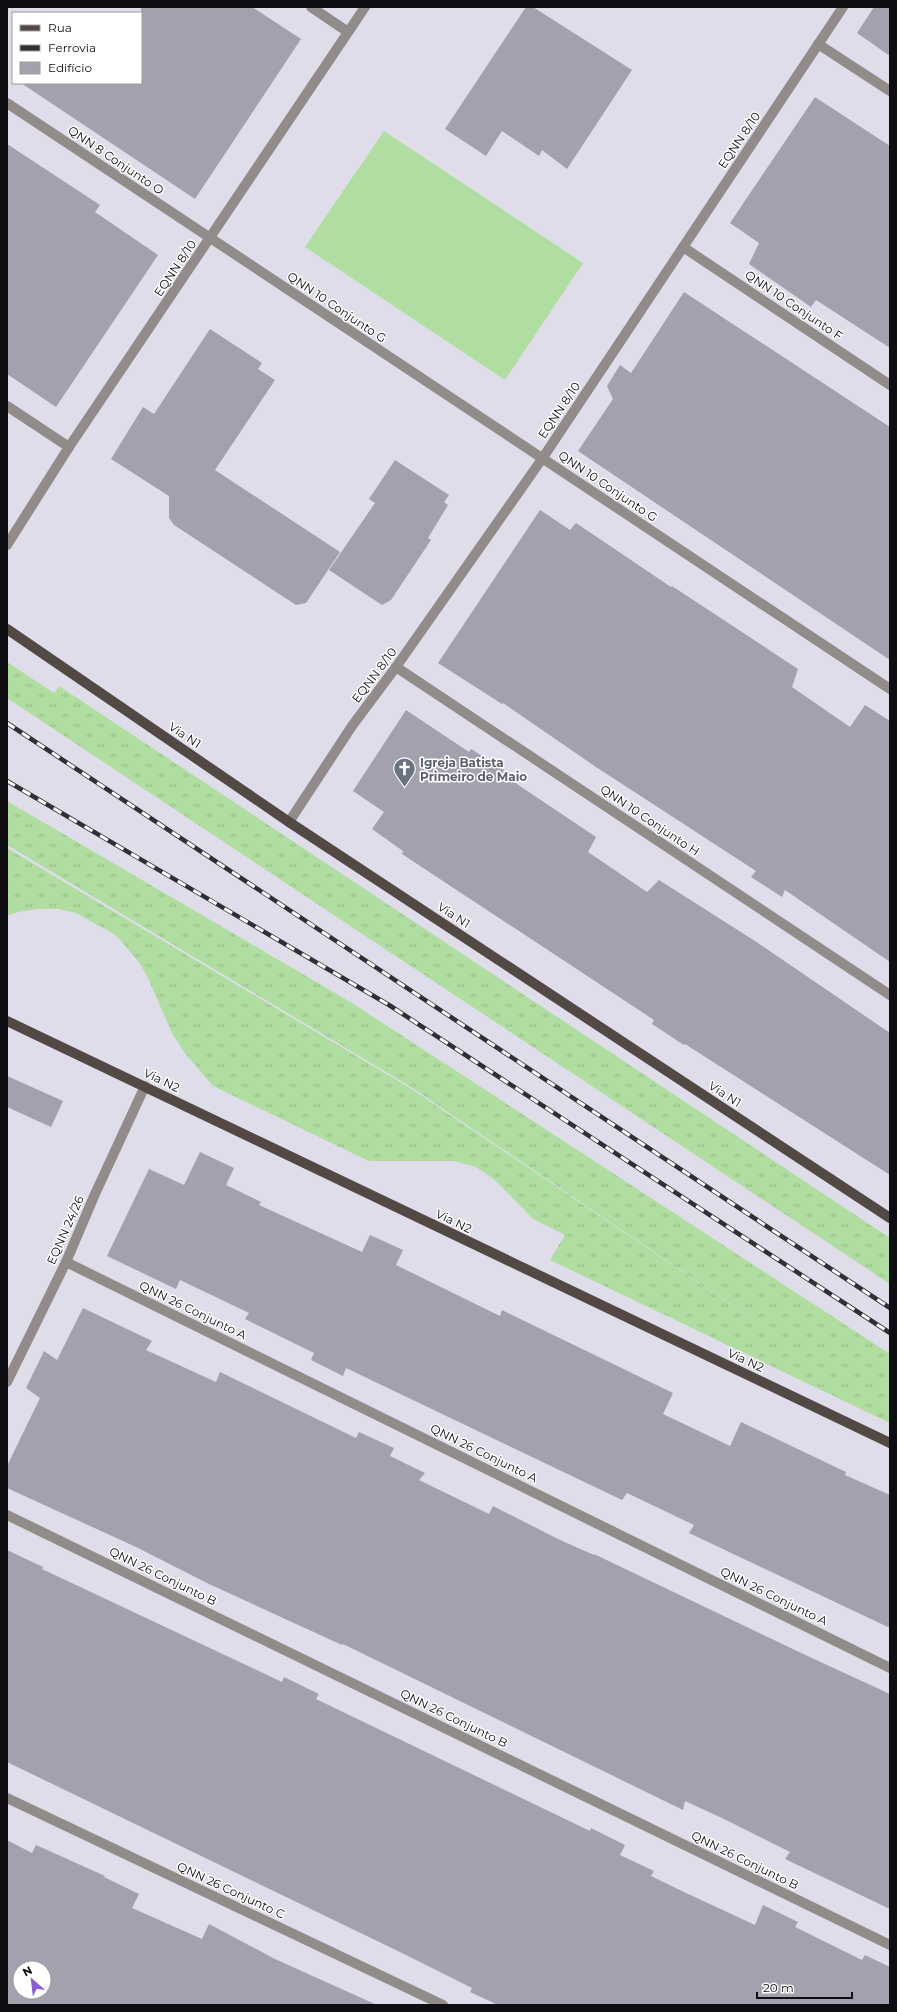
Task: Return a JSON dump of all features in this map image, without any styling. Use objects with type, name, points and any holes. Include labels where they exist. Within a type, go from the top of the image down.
[{"type":"main road","name":"Via N1","points":[[7,630],[289,822],[890,1218]]},
{"type":"main road","name":"Via N2","points":[[7,1021],[890,1443]]},
{"type":"street","points":[[311,7],[348,32]]},
{"type":"street","name":"EQNN 8/10","points":[[7,545],[69,447],[211,239],[366,7]]},
{"type":"street","name":"EQNN 8/10","points":[[289,822],[352,726],[396,667],[542,458],[843,7]]},
{"type":"street","points":[[818,44],[890,91]]},
{"type":"street","name":"QNN 8 Conjunto O","points":[[7,103],[211,239]]},
{"type":"street","name":"QNN 10 Conjunto G","points":[[211,239],[890,689]]},
{"type":"street","name":"QNN 10 Conjunto F","points":[[683,248],[890,385]]},
{"type":"street","points":[[7,406],[69,447]]},
{"type":"street","name":"QNN 10 Conjunto H","points":[[396,667],[890,995]]},
{"type":"street","name":"EQNN 24/26","points":[[7,1382],[66,1262],[145,1086]]},
{"type":"street","name":"QNN 26 Conjunto A","points":[[66,1262],[890,1668]]},
{"type":"street","name":"QNN 26 Conjunto B","points":[[7,1515],[890,1945]]},
{"type":"street","name":"QNN 26 Conjunto C","points":[[7,1798],[444,2005]]},
{"type":"green space","points":[[384,131],[583,263],[505,380],[305,247]]},
{"type":"green space","points":[[7,662],[54,693],[59,686],[890,1238],[890,1284],[7,698]]},
{"type":"green space","points":[[7,801],[352,1003],[890,1354],[890,1423],[550,1260],[565,1235],[533,1219],[495,1180],[476,1167],[454,1161],[369,1161],[213,1086],[184,1052],[172,1033],[148,978],[138,961],[116,935],[76,913],[58,909],[38,909],[18,912],[7,916],[7,848],[410,1088],[800,1351],[411,1087],[7,845]]},
{"type":"building","points":[[141,7],[252,7],[301,39],[195,199],[22,84],[142,84]]},
{"type":"building","points":[[526,7],[533,7],[632,70],[567,169],[542,150],[539,156],[502,131],[486,156],[445,129]]},
{"type":"building","points":[[874,7],[890,7],[890,56],[857,33]]},
{"type":"building","points":[[815,97],[890,146],[890,348],[816,300],[811,307],[749,264],[759,243],[730,223]]},
{"type":"building","points":[[7,144],[100,205],[95,212],[158,255],[56,407],[7,374]]},
{"type":"building","points":[[684,292],[890,427],[890,660],[578,451],[613,399],[607,386],[620,365],[631,373]]},
{"type":"building","points":[[210,329],[262,363],[258,369],[275,380],[215,470],[340,552],[306,603],[296,605],[174,525],[169,518],[169,496],[111,459],[143,407],[154,414]]},
{"type":"building","points":[[395,460],[449,495],[444,502],[448,505],[428,538],[431,540],[391,600],[382,605],[329,570],[375,503],[369,499]]},
{"type":"building","points":[[540,510],[570,530],[576,523],[671,587],[672,586],[798,669],[792,687],[850,727],[865,705],[890,721],[890,962],[785,890],[782,897],[751,877],[756,871],[596,767],[503,703],[502,704],[438,663]]},
{"type":"building","points":[[406,710],[469,752],[471,749],[504,770],[502,774],[596,837],[588,852],[647,892],[659,880],[755,941],[890,1033],[890,1175],[652,1024],[654,1020],[402,854],[403,851],[372,829],[384,812],[353,791]]},
{"type":"building","points":[[7,1076],[63,1101],[51,1127],[7,1107]]},
{"type":"building","points":[[200,1152],[234,1168],[226,1185],[261,1202],[259,1205],[362,1252],[370,1235],[403,1250],[396,1265],[500,1316],[502,1310],[673,1393],[663,1414],[730,1446],[741,1422],[846,1472],[845,1475],[890,1495],[890,1628],[689,1533],[694,1525],[627,1493],[622,1500],[346,1368],[343,1376],[311,1360],[314,1353],[245,1319],[249,1313],[180,1280],[176,1289],[107,1256],[149,1169],[184,1185]]},
{"type":"building","points":[[83,1308],[152,1341],[146,1350],[216,1382],[220,1372],[356,1438],[359,1432],[394,1448],[390,1456],[425,1473],[419,1480],[489,1514],[493,1506],[560,1540],[594,1554],[890,1694],[890,1909],[785,1859],[790,1852],[724,1819],[685,1801],[683,1810],[343,1644],[342,1645],[209,1584],[136,1547],[7,1488],[7,1466],[40,1398],[26,1388],[44,1351],[57,1360]]},
{"type":"building","points":[[7,1550],[43,1567],[42,1569],[282,1682],[284,1677],[319,1694],[316,1699],[590,1831],[591,1828],[625,1845],[620,1855],[654,1871],[651,1876],[686,1893],[755,1925],[763,1905],[798,1922],[795,1927],[862,1960],[865,1955],[890,1967],[890,2005],[498,2005],[470,1992],[472,1988],[404,1954],[7,1762]]},
{"type":"building","points":[[7,1840],[32,1853],[36,1845],[105,1876],[104,1877],[139,1894],[132,1908],[202,1939],[209,1924],[275,1959],[377,2005],[7,2005]]},
{"type":"railway","points":[[7,723],[890,1308]]},
{"type":"railway","points":[[7,781],[389,1005],[890,1333]]},
{"type":"place","name":"Igreja Batista Primeiro de Maio","points":[[404,788]]}]
